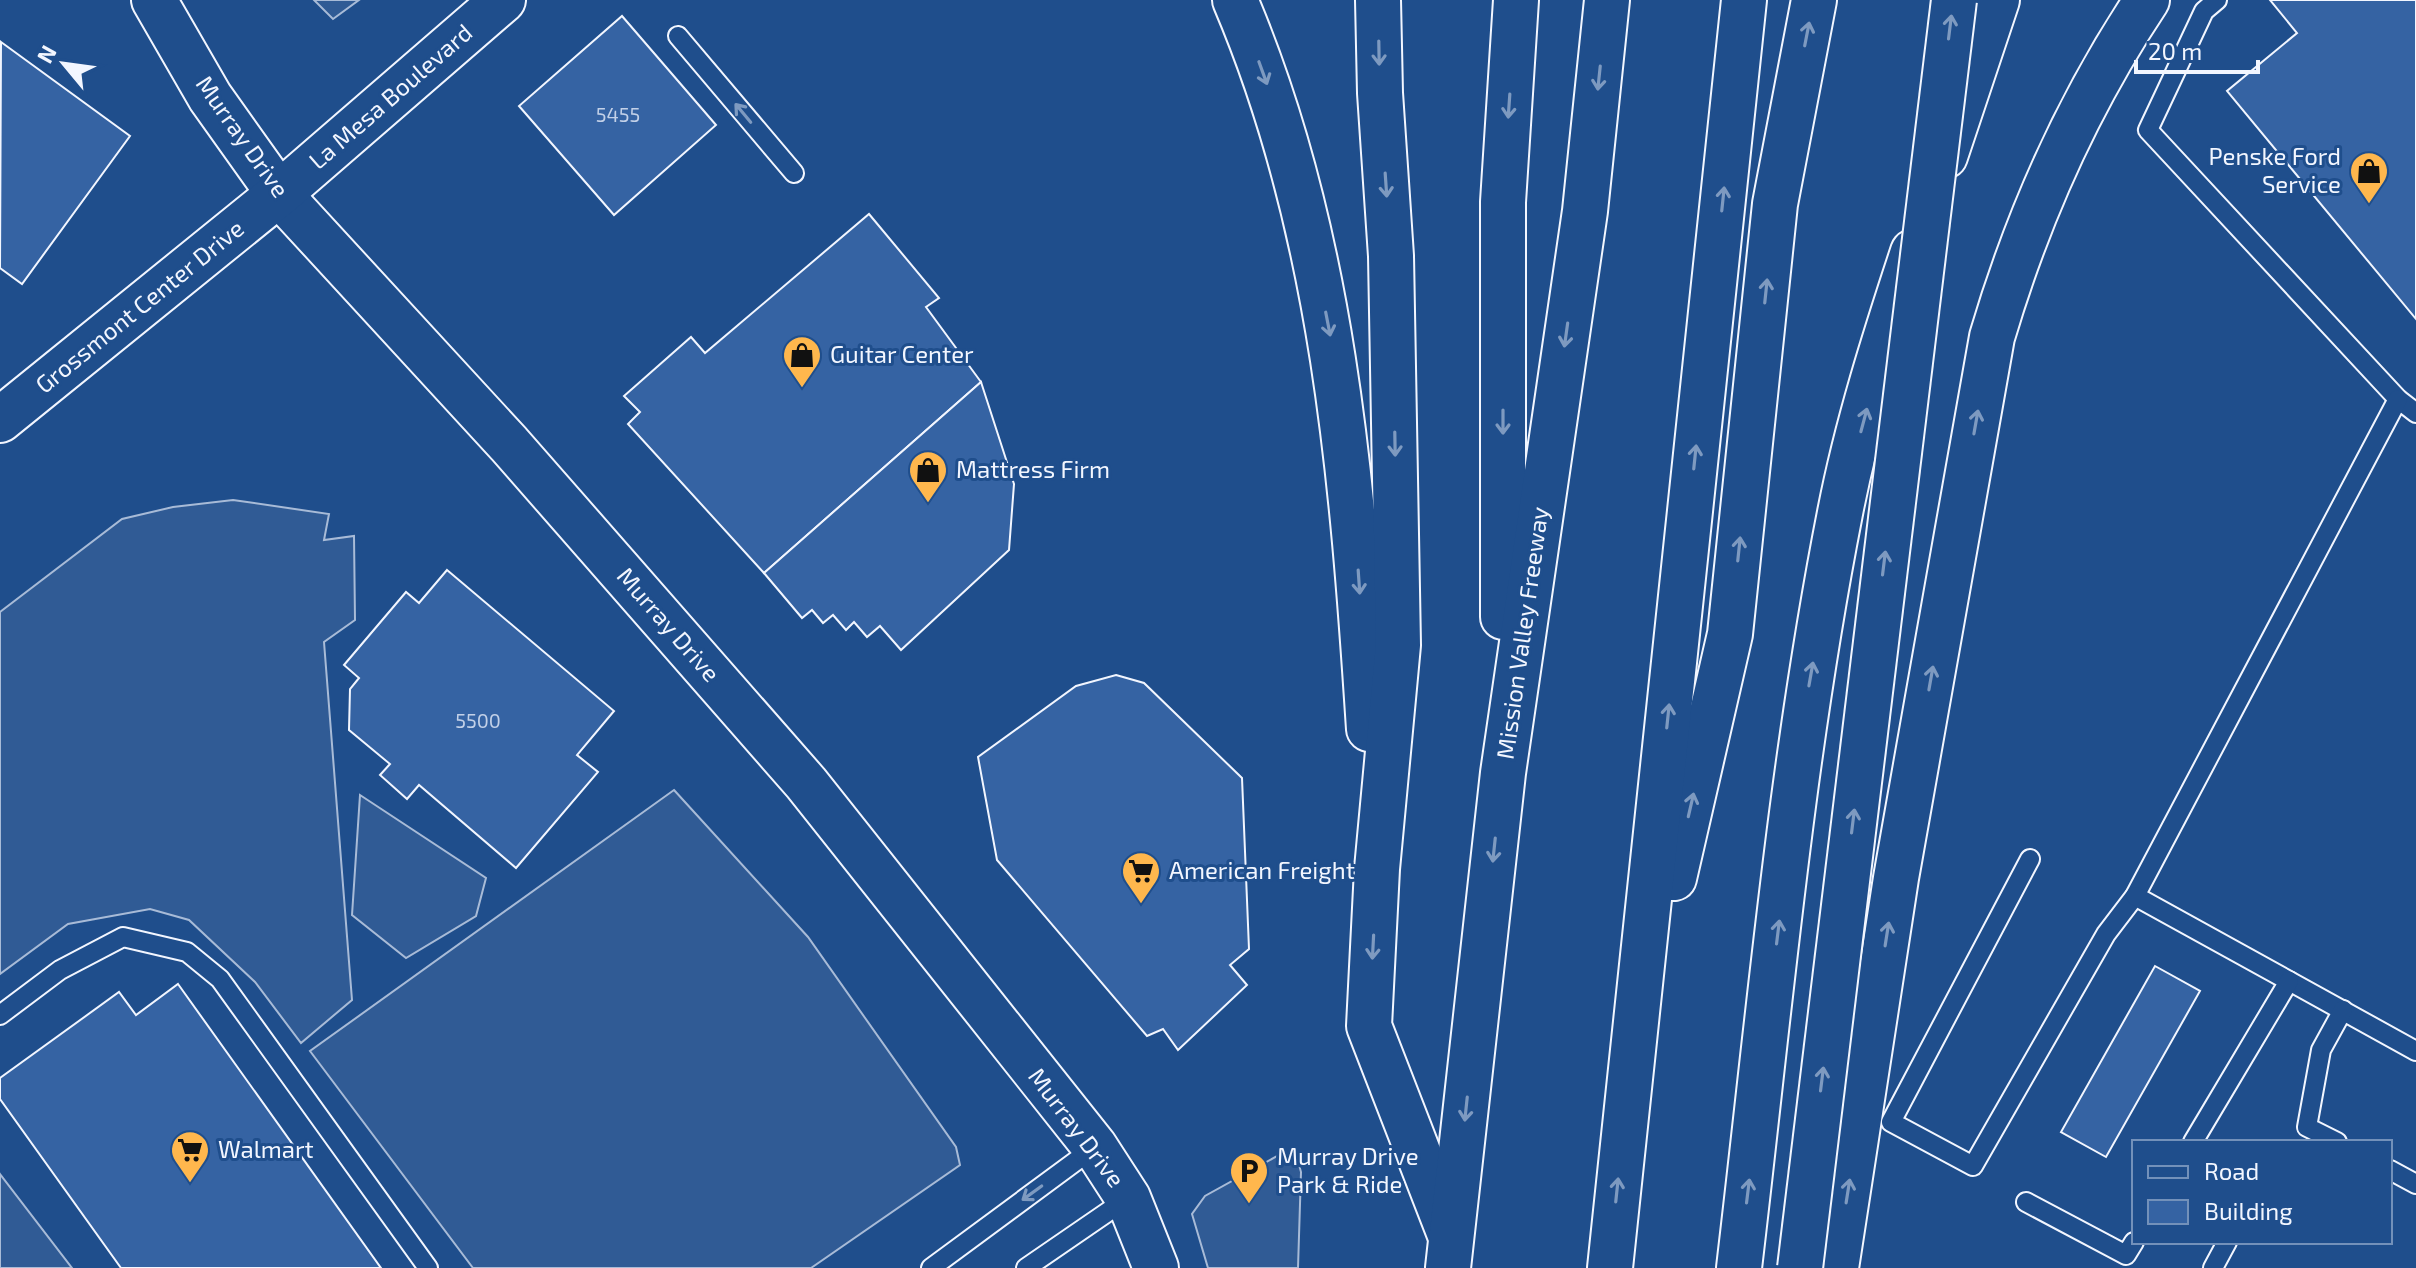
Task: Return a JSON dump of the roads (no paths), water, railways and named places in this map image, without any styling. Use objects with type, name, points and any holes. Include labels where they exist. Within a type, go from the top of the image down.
[{"type":"main road","name":"Murray Drive","points":[[154,0],[210,97],[279,194],[519,456],[806,783],[1095,1147],[1128,1198],[1156,1268]]},
{"type":"main road","name":"La Mesa Boulevard","points":[[279,194],[503,0]]},
{"type":"main road","points":[[1235,0],[1266,81],[1297,186],[1330,333],[1354,510],[1377,869]]},
{"type":"main road","points":[[1378,0],[1391,256],[1398,645],[1377,869],[1369,1026],[1450,1253]]},
{"type":"main road","points":[[1503,773],[1503,202],[1516,0]]},
{"type":"main road","name":"Mission Valley Freeway","points":[[1450,1253],[1503,773],[1585,211],[1607,0]]},
{"type":"main road","points":[[1610,1268],[1744,0]]},
{"type":"main road","points":[[1629,1072],[1730,634],[1775,204],[1814,0]]},
{"type":"main road","points":[[1800,1268],[1954,0]]},
{"type":"main road","points":[[1739,1268],[1804,716],[1840,510],[1887,331],[1997,0]]},
{"type":"main road","points":[[1836,1268],[1896,878],[1992,337],[2017,253],[2063,142],[2111,54],[2147,0]]},
{"type":"main road","name":"Grossmont Center Drive","points":[[0,420],[279,194]]},
{"type":"lane","points":[[2217,0],[2204,11],[2148,130],[2398,399],[2416,413]]},
{"type":"lane","points":[[678,36],[794,173]]},
{"type":"lane","points":[[2030,859],[1891,1122],[1973,1166],[2106,934],[2135,896],[2398,399]]},
{"type":"lane","points":[[2135,896],[2416,1051]]},
{"type":"lane","points":[[0,1015],[60,970],[123,937],[187,952],[220,979],[428,1268]]},
{"type":"lane","points":[[2194,1140],[2289,981]]},
{"type":"lane","points":[[2333,1140],[2307,1127],[2321,1050],[2343,1010]]},
{"type":"lane","points":[[931,1268],[1095,1147]]},
{"type":"lane","points":[[2392,1171],[2416,1184]]},
{"type":"lane","points":[[1026,1268],[1128,1198]]},
{"type":"lane","points":[[2026,1202],[2126,1255],[2133,1244]]},
{"type":"lane","points":[[2213,1268],[2226,1244]]},
{"type":"place","name":"Penske Ford Service","points":[[2369,205]]},
{"type":"place","name":"Guitar Center","points":[[802,389]]},
{"type":"place","name":"Mattress Firm","points":[[928,504]]},
{"type":"place","name":"American Freight","points":[[1141,905]]},
{"type":"place","name":"Walmart","points":[[190,1184]]},
{"type":"place","name":"Murray Drive Park & Ride","points":[[1249,1205]]}]
